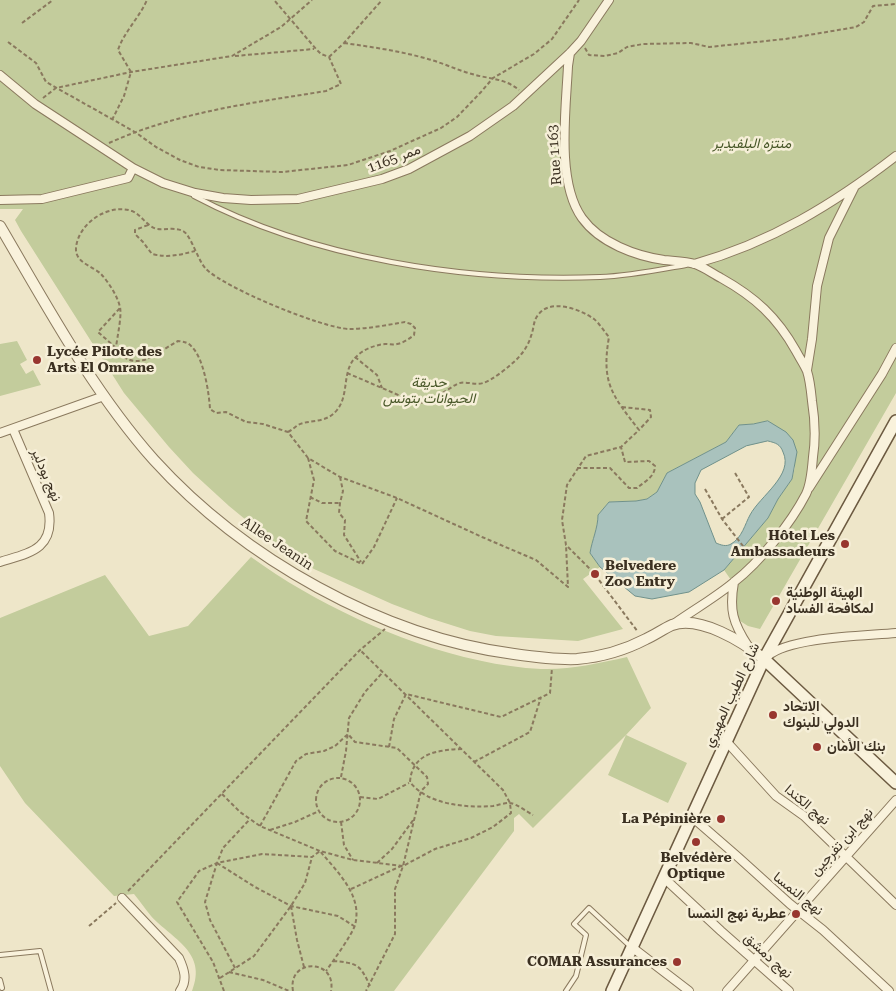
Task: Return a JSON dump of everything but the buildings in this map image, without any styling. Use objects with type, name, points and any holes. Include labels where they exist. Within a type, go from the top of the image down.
[{"type":"main road","name":"شارع الطيب المهيري","points":[[612,991],[764,659],[896,421]]},
{"type":"main road","points":[[764,659],[896,783]]},
{"type":"street","name":"ممر 1165","points":[[0,74],[34,104],[132,168],[163,183],[195,193],[223,198],[251,200],[298,199],[382,179],[409,169],[454,146],[492,121],[525,95],[570,53],[581,41],[609,0]]},
{"type":"street","name":"Rue 1163","points":[[570,53],[564,145],[570,189],[582,219],[604,238],[619,247],[663,260],[694,264]]},
{"type":"street","points":[[694,264],[739,250],[769,236],[854,187],[896,156]]},
{"type":"street","points":[[0,200],[20,201],[52,197],[128,178],[132,168]]},
{"type":"street","points":[[806,370],[812,339],[817,286],[826,248],[854,187]]},
{"type":"street","name":"Allee Jeanin","points":[[0,226],[104,396],[153,458],[209,512],[258,549],[306,580],[336,597],[392,623],[419,632],[491,651],[552,659],[578,659],[603,655],[644,640],[672,625]]},
{"type":"street","points":[[694,264],[741,289],[755,300],[784,332],[806,370],[816,422],[815,445],[807,492]]},
{"type":"street","points":[[672,625],[734,582],[756,562],[782,530],[796,512],[882,374],[896,348]]},
{"type":"street","points":[[0,433],[104,396]]},
{"type":"street","name":"نهج بودلير","points":[[0,562],[35,550],[46,538],[50,524],[49,513],[13,429]]},
{"type":"street","points":[[734,582],[731,603],[732,614],[738,631],[748,646]]},
{"type":"street","points":[[672,625],[685,624],[710,627],[748,646],[764,659],[770,653],[787,645],[805,641],[896,634]]},
{"type":"street","name":"نهج الكندا","points":[[726,742],[776,796],[804,816],[896,906]]},
{"type":"street","name":"نهج ابن تفرجين","points":[[727,991],[896,800]]},
{"type":"street","name":"نهج النمسا","points":[[692,817],[771,888],[823,930],[889,991]]},
{"type":"street","name":"نهج دمشق","points":[[664,878],[789,991]]},
{"type":"street","points":[[122,898],[179,958],[184,969],[185,978],[180,991]]},
{"type":"street","points":[[632,948],[689,991]]},
{"type":"lane","points":[[181,189],[224,211],[295,238],[390,262],[463,272],[547,278],[601,277],[694,264]]},
{"type":"lane","points":[[566,991],[576,976],[586,935],[574,924],[589,908],[632,948]]},
{"type":"lane","points":[[0,955],[40,951],[51,991]]},
{"type":"lane","points":[[0,980],[2,988]]},
{"type":"path","points":[[22,24],[53,0]]},
{"type":"path","points":[[132,72],[118,50],[125,33],[140,15],[147,0]]},
{"type":"path","points":[[100,147],[135,132],[183,116],[326,91],[342,84],[329,57],[321,54],[316,49],[274,0]]},
{"type":"path","points":[[232,56],[259,41],[291,19],[312,0]]},
{"type":"path","points":[[329,57],[382,0]]},
{"type":"path","points":[[8,42],[36,63],[46,82],[135,132],[156,147],[180,160],[199,167],[213,169],[282,172],[348,165],[390,151],[441,128],[457,117],[493,78],[534,54],[552,38],[578,0]]},
{"type":"path","points":[[581,41],[589,54],[605,56],[618,53],[627,47],[643,44],[691,43],[709,48],[776,40],[856,26],[864,22],[873,6],[896,4]]},
{"type":"path","points":[[344,43],[391,50],[448,65],[473,75],[493,78],[514,86],[525,95]]},
{"type":"path","points":[[34,104],[56,88],[132,72],[232,56],[316,49]]},
{"type":"path","points":[[112,120],[124,96],[132,72]]},
{"type":"path","points":[[116,348],[120,308],[106,280],[100,273],[85,264],[78,256],[76,249],[79,239],[93,220],[101,213],[110,211],[132,211],[140,216],[148,225],[157,229],[182,231],[188,235],[194,251],[205,268],[216,277],[241,291],[324,324],[348,329],[406,322],[412,324],[415,328],[414,335],[407,340],[396,345],[385,344],[375,346],[363,351],[356,357],[347,373],[342,403],[336,411],[327,418],[311,423],[299,424],[288,432]]},
{"type":"path","points":[[148,225],[135,230],[135,234],[152,254],[170,257],[194,251]]},
{"type":"path","points":[[347,373],[417,403],[425,403],[458,384],[465,382],[484,383],[518,358],[531,337],[534,322],[539,313],[549,307],[560,306],[573,309],[594,320],[608,337],[605,356],[607,379],[612,394],[639,430]]},
{"type":"path","points":[[120,308],[98,332],[116,348],[122,357],[130,361],[139,361],[154,357],[178,341],[186,342],[194,348],[199,359],[205,379],[210,409],[216,413],[226,412],[246,422],[263,424],[288,432],[308,458],[340,477],[397,498],[536,560],[568,586],[566,545],[562,520],[567,485],[586,456],[620,446],[651,417],[650,410],[621,406]]},
{"type":"path","points":[[356,357],[377,375],[382,388]]},
{"type":"path","points":[[577,468],[610,468],[629,488],[637,488],[652,476],[655,472],[655,466],[650,461],[625,462],[620,446]]},
{"type":"path","points":[[308,458],[314,480],[306,520],[335,551],[362,564]]},
{"type":"path","points":[[722,519],[749,497],[735,473]]},
{"type":"path","points":[[340,477],[344,491],[339,513],[345,520],[344,535],[362,564]]},
{"type":"path","points":[[705,489],[722,519],[746,548]]},
{"type":"path","points":[[310,497],[322,503],[340,503]]},
{"type":"path","points":[[362,564],[374,547],[397,498]]},
{"type":"path","points":[[566,545],[593,572],[644,640]]},
{"type":"path","points":[[89,926],[122,898],[360,650],[392,623]]},
{"type":"path","points":[[351,889],[403,866],[435,849],[471,838],[493,828],[511,813],[510,803],[503,790],[360,650]]},
{"type":"path","points":[[406,694],[501,717],[550,693],[552,659]]},
{"type":"path","points":[[341,778],[349,718],[354,708],[383,672]]},
{"type":"path","points":[[389,747],[394,720],[406,694]]},
{"type":"path","points":[[474,762],[530,732],[541,697]]},
{"type":"path","points":[[348,734],[355,742],[397,748],[428,777],[428,784],[421,791],[403,866],[395,889],[395,934],[366,991]]},
{"type":"path","points":[[260,826],[296,761],[306,754],[324,751],[335,746],[348,734]]},
{"type":"path","points":[[462,749],[444,750],[427,756],[414,764],[410,773],[410,782],[414,788],[439,802],[467,807],[495,806],[510,803],[533,815]]},
{"type":"path","points":[[341,778],[352,782],[358,789],[360,797],[360,806],[356,814],[350,819],[341,822],[325,818],[319,811],[316,803],[317,794],[321,786],[327,781],[341,778]]},
{"type":"path","points":[[360,797],[378,799],[410,782]]},
{"type":"path","points":[[222,794],[240,812],[260,826],[320,851],[353,860],[403,866]]},
{"type":"path","points":[[270,830],[295,822],[319,811]]},
{"type":"path","points":[[377,863],[392,849],[415,818]]},
{"type":"path","points":[[235,968],[210,920],[205,902],[223,848],[250,819]]},
{"type":"path","points":[[341,822],[344,845],[353,860]]},
{"type":"path","points":[[220,978],[254,956],[291,906],[305,883],[312,857],[320,851]]},
{"type":"path","points":[[320,851],[351,889],[356,910],[355,926],[326,971]]},
{"type":"path","points":[[224,991],[214,962],[177,902],[199,871],[217,863],[262,854],[312,857]]},
{"type":"path","points":[[217,863],[255,887],[291,906],[338,916],[355,926]]},
{"type":"path","points":[[291,906],[304,967]]},
{"type":"path","points":[[333,961],[352,962],[363,970],[370,986]]},
{"type":"path","points":[[293,991],[292,985],[298,971],[304,967],[312,966],[320,967],[326,971],[332,985],[331,991]]},
{"type":"path","points":[[229,972],[263,980],[289,991]]},
{"type":"green space","points":[[0,0],[896,0],[896,393],[760,629],[748,626],[737,619],[733,604],[736,587],[724,570],[768,518],[792,479],[795,467],[769,421],[739,425],[726,442],[667,473],[657,492],[647,499],[609,502],[598,515],[590,553],[600,567],[583,579],[623,629],[578,641],[496,636],[470,631],[392,604],[314,569],[268,538],[229,506],[193,473],[124,393],[21,231],[15,220],[23,209],[0,209]]},
{"type":"green space","points":[[17,341],[27,360],[20,364],[26,374],[33,370],[41,385],[0,396],[0,344]]},
{"type":"green space","points":[[251,557],[295,586],[357,619],[387,632],[448,653],[480,661],[541,669],[574,667],[627,657],[651,708],[533,828],[519,814],[514,818],[514,831],[394,991],[192,991],[196,978],[192,956],[151,916],[134,894],[114,896],[25,803],[0,766],[0,618],[105,575],[149,636],[188,626]]},
{"type":"green space","points":[[626,735],[687,763],[668,803],[608,775]]},
{"type":"water","points":[[768,421],[786,432],[793,440],[797,452],[792,479],[768,518],[724,570],[689,592],[652,599],[635,596],[600,567],[590,553],[598,515],[609,502],[647,499],[657,492],[667,473],[726,442],[739,425]],"holes":[[[768,441],[775,443],[782,449],[785,461],[780,477],[750,515],[738,538],[727,545],[716,543],[695,494],[695,483],[701,470],[746,446]]]},
{"type":"place","name":"Lycée Pilote des Arts El Omrane","points":[[37,360]]},
{"type":"place","name":"Hôtel Les Ambassadeurs","points":[[845,544]]},
{"type":"place","name":"Belvedere Zoo Entry","points":[[595,574]]},
{"type":"place","name":"الهيئة الوطنية لمكافحة الفساد","points":[[776,601]]},
{"type":"place","name":"الاتحاد الدولي للبنوك","points":[[773,715]]},
{"type":"place","name":"بنك الأمان","points":[[817,747]]},
{"type":"place","name":"La Pépinière","points":[[721,819]]},
{"type":"place","name":"Belvédère Optique","points":[[696,842]]},
{"type":"place","name":"عطرية نهج النمسا","points":[[796,914]]},
{"type":"place","name":"COMAR Assurances","points":[[677,962]]},
{"type":"park label","name":"منتزه البلفيدير","points":[[752,144]]},
{"type":"park label","name":"حديقة الحيوانات بتونس","points":[[429,392]]}]
